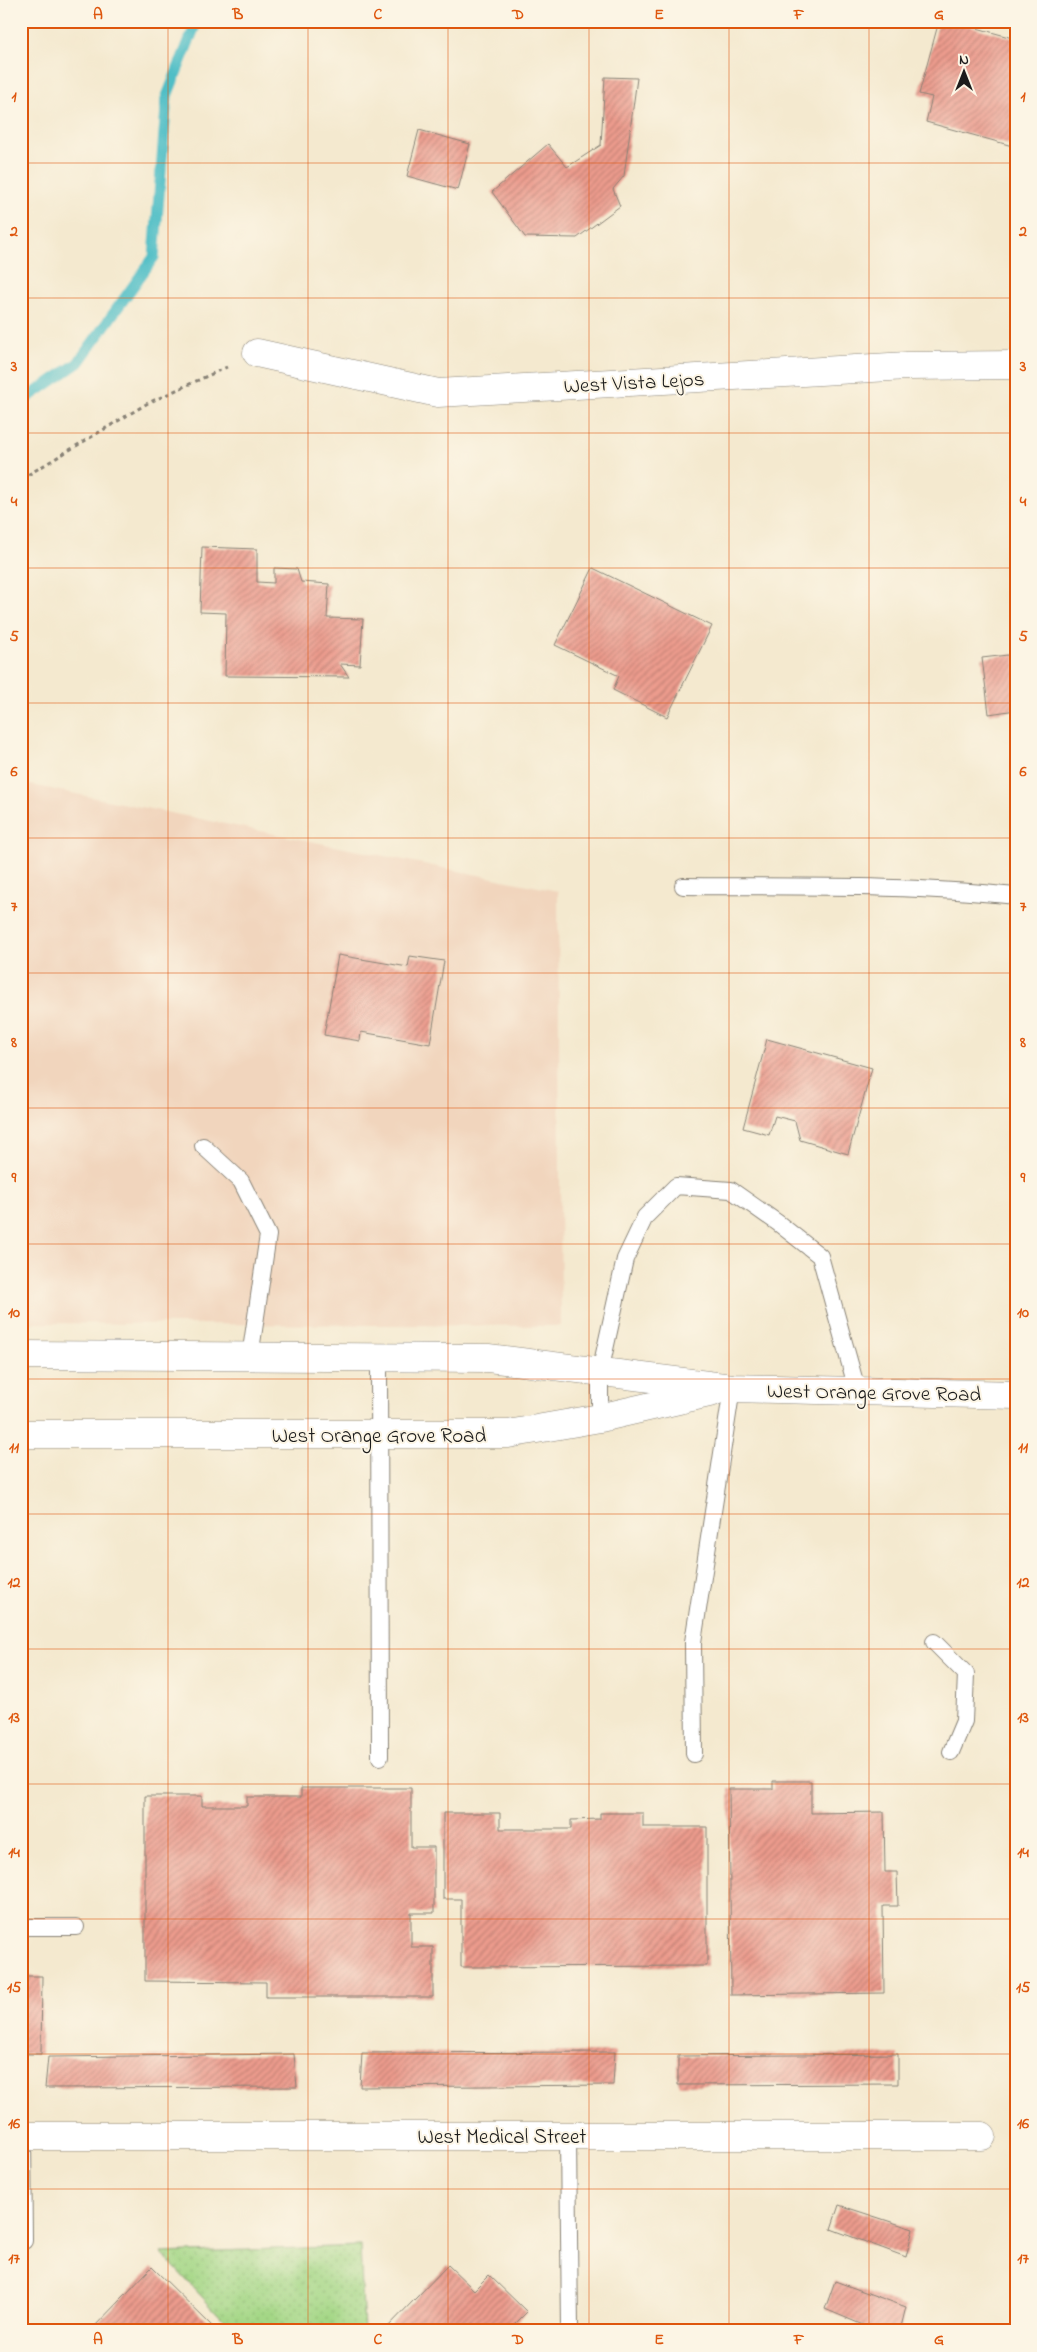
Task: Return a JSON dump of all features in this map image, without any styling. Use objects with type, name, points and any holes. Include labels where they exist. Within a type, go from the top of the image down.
[{"type":"main road","name":"West Vista Lejos","points":[[257,354],[438,393],[907,366],[1016,364]]},
{"type":"main road","name":"West Orange Grove Road","points":[[21,1355],[488,1358],[732,1388],[1016,1395]]},
{"type":"main road","name":"West Orange Grove Road","points":[[21,1434],[380,1436],[508,1434],[600,1418],[732,1388]]},
{"type":"main road","name":"West Medical Street","points":[[22,2136],[982,2136]]},
{"type":"lane","points":[[683,886],[964,890],[1016,896]]},
{"type":"lane","points":[[203,1146],[241,1181],[268,1234],[250,1357]]},
{"type":"lane","points":[[600,1418],[600,1372],[625,1258],[645,1217],[676,1186],[731,1190],[778,1222],[820,1256],[858,1392]]},
{"type":"lane","points":[[379,1358],[380,1757]]},
{"type":"lane","points":[[694,1754],[693,1642],[732,1388]]},
{"type":"lane","points":[[934,1642],[966,1674],[964,1721],[951,1752]]},
{"type":"lane","points":[[21,1927],[76,1927]]},
{"type":"lane","points":[[22,2136],[24,2241]]},
{"type":"lane","points":[[568,2136],[570,2331]]},
{"type":"path","points":[[21,479],[148,403],[257,354]]},
{"type":"shaded area","points":[[21,783],[558,891],[561,1326],[21,1323]]},
{"type":"green space","points":[[360,2246],[364,2331],[234,2331],[161,2253]]},
{"type":"building","points":[[939,21],[952,21],[1016,39],[1016,147],[926,122],[932,97],[919,94]]},
{"type":"building","points":[[605,77],[637,78],[624,176],[613,189],[620,206],[577,238],[525,237],[492,192],[548,144],[567,167],[601,145]]},
{"type":"building","points":[[419,130],[470,144],[458,190],[407,176]]},
{"type":"building","points":[[202,547],[257,549],[257,582],[274,583],[274,568],[297,569],[301,582],[329,584],[327,618],[363,619],[360,665],[340,664],[349,677],[225,676],[226,613],[200,612]]},
{"type":"building","points":[[593,568],[712,626],[667,717],[613,690],[619,676],[555,645]]},
{"type":"building","points":[[1016,654],[1016,710],[989,714],[982,658]]},
{"type":"building","points":[[338,955],[408,967],[410,956],[444,961],[430,1044],[361,1032],[360,1041],[324,1035]]},
{"type":"building","points":[[767,1039],[872,1068],[848,1154],[800,1140],[795,1121],[775,1116],[769,1135],[743,1128]]},
{"type":"building","points":[[773,1781],[811,1781],[811,1813],[884,1812],[885,1872],[897,1872],[898,1906],[883,1906],[884,1993],[731,1995],[729,1789],[773,1789]]},
{"type":"building","points":[[301,1788],[411,1788],[411,1847],[434,1847],[434,1913],[411,1913],[411,1947],[433,1947],[433,1997],[266,1997],[266,1982],[145,1981],[145,1796],[202,1796],[202,1806],[247,1806],[247,1797],[301,1797]]},
{"type":"building","points":[[443,1813],[500,1813],[500,1829],[571,1829],[571,1820],[600,1819],[600,1813],[643,1813],[643,1827],[707,1827],[707,1966],[461,1967],[461,1899],[443,1899]]},
{"type":"building","points":[[21,1976],[42,1976],[41,2054],[21,2054]]},
{"type":"building","points":[[615,2052],[613,2085],[360,2087],[362,2053]]},
{"type":"building","points":[[294,2054],[297,2087],[45,2088],[48,2057]]},
{"type":"building","points":[[898,2054],[898,2084],[678,2085],[678,2056]]},
{"type":"building","points":[[839,2205],[913,2229],[906,2257],[831,2229]]},
{"type":"building","points":[[448,2265],[474,2290],[489,2275],[527,2312],[508,2331],[384,2331]]},
{"type":"building","points":[[152,2267],[217,2331],[93,2331],[92,2329]]},
{"type":"building","points":[[835,2281],[906,2307],[900,2331],[877,2331],[825,2309]]},
{"type":"waterway","points":[[21,402],[78,363],[154,257],[167,96],[197,21]]}]
